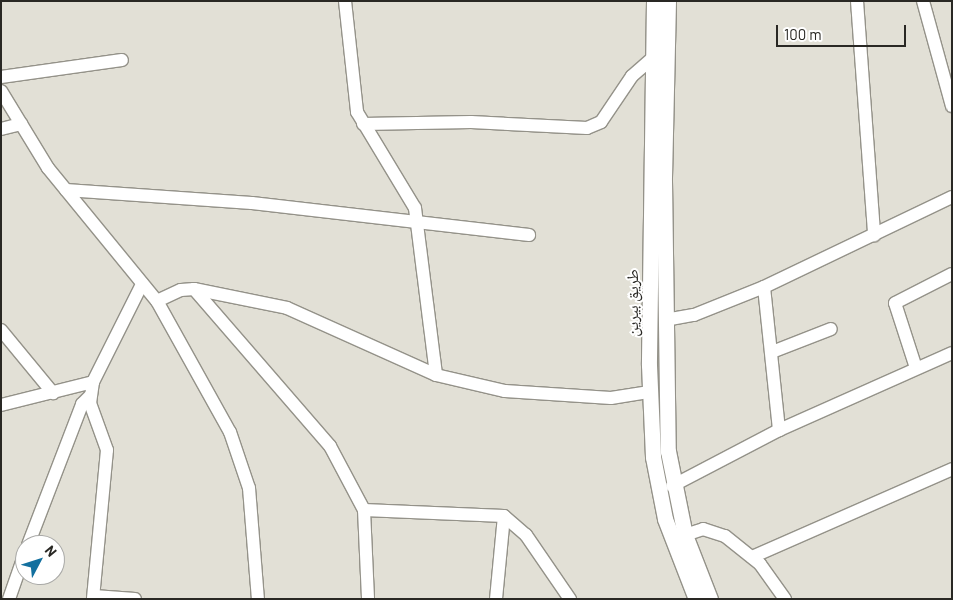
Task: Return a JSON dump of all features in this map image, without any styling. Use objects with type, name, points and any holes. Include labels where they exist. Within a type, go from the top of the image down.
[{"type":"main road","name":"طريق بيرين","points":[[654,1],[653,58],[657,234],[665,320],[666,424],[672,486],[685,535],[710,599]]},
{"type":"main road","name":"طريق بيرين","points":[[668,1],[650,392],[656,482],[674,550],[696,599]]},
{"type":"street","points":[[345,1],[354,95],[364,124],[408,190],[418,225],[436,374]]},
{"type":"street","points":[[857,1],[874,235]]},
{"type":"street","points":[[923,1],[952,106]]},
{"type":"street","points":[[364,124],[471,122],[587,128],[600,122],[632,76],[653,58]]},
{"type":"street","points":[[1,76],[122,60]]},
{"type":"street","points":[[1,91],[66,190],[157,301],[239,451],[254,519],[258,599]]},
{"type":"street","points":[[1,129],[21,124]]},
{"type":"street","points":[[66,190],[252,204],[418,225],[529,235]]},
{"type":"street","points":[[665,320],[694,315],[764,287],[952,197]]},
{"type":"street","points":[[916,368],[895,304],[952,274]]},
{"type":"street","points":[[135,599],[94,597],[107,450],[90,396],[92,382],[142,284]]},
{"type":"street","points":[[764,287],[779,430]]},
{"type":"street","points":[[157,301],[182,290],[194,289],[286,308],[436,374],[532,395],[611,398],[650,392]]},
{"type":"street","points":[[194,289],[330,446],[364,510],[368,599]]},
{"type":"street","points":[[1,330],[53,393]]},
{"type":"street","points":[[772,352],[831,330]]},
{"type":"street","points":[[672,486],[779,430],[952,353]]},
{"type":"street","points":[[1,405],[92,382]]},
{"type":"street","points":[[32,535],[82,404],[90,396]]},
{"type":"street","points":[[752,557],[952,469]]},
{"type":"street","points":[[364,510],[504,516],[526,535],[570,599]]},
{"type":"street","points":[[496,599],[504,516]]},
{"type":"street","points":[[685,535],[709,529],[752,557],[785,599]]},
{"type":"street","points":[[9,599],[15,582]]}]
